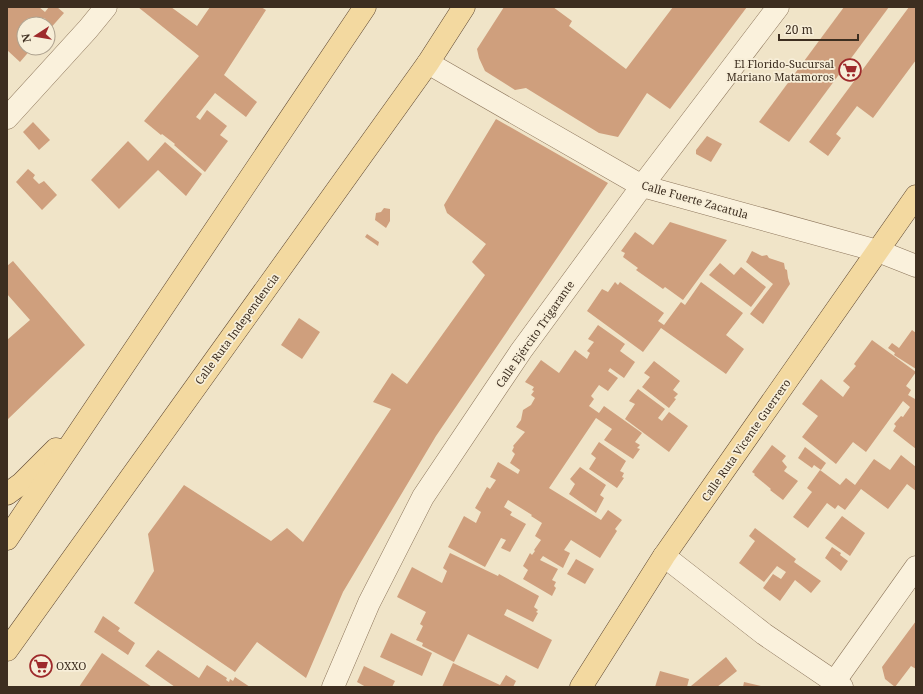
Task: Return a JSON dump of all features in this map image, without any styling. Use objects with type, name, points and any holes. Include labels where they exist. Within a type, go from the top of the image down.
[{"type":"main road","points":[[7,539],[365,7]]},
{"type":"main road","name":"Calle Ruta Independencia","points":[[7,648],[428,63],[464,7]]},
{"type":"main road","name":"Calle Ruta Vicente Guerrero","points":[[581,687],[664,556],[916,196]]},
{"type":"main road","points":[[7,494],[22,483],[91,414]]},
{"type":"street","points":[[7,118],[88,29],[106,7]]},
{"type":"street","name":"Calle Ejército Trigarante","points":[[333,687],[369,603],[423,497],[521,351],[642,186],[778,7]]},
{"type":"street","name":"Calle Fuerte Zacatula","points":[[428,63],[642,186],[878,251],[916,266]]},
{"type":"street","points":[[664,556],[764,634],[839,684],[916,567]]},
{"type":"building","points":[[7,7],[39,7],[45,12],[49,7],[57,7],[64,13],[56,22],[56,16],[16,16],[16,56],[25,56],[20,62],[7,50]]},
{"type":"building","points":[[138,7],[171,7],[197,26],[210,7],[261,7],[266,10],[224,75],[257,102],[246,117],[215,93],[196,117],[200,120],[207,110],[227,126],[220,135],[228,141],[205,172],[174,145],[175,144],[144,121],[199,56]]},
{"type":"building","points":[[504,7],[553,7],[572,21],[569,26],[626,69],[673,7],[747,7],[670,109],[647,93],[618,137],[599,133],[526,88],[515,90],[485,71],[477,49]]},
{"type":"building","points":[[844,7],[889,7],[789,142],[759,122]]},
{"type":"building","points":[[909,7],[916,7],[916,60],[873,118],[857,106],[836,134],[841,138],[828,156],[809,142]]},
{"type":"building","points":[[496,119],[608,183],[436,436],[343,592],[306,678],[257,642],[235,672],[134,603],[154,571],[148,534],[184,485],[271,541],[287,528],[303,542],[391,409],[373,402],[392,373],[407,384],[485,275],[472,262],[486,244],[447,213],[444,205]]},
{"type":"building","points":[[33,122],[50,140],[39,150],[23,132]]},
{"type":"building","points":[[707,136],[722,144],[711,162],[696,154],[696,150]]},
{"type":"building","points":[[128,141],[148,161],[165,142],[202,174],[186,196],[158,170],[119,209],[91,180]]},
{"type":"building","points":[[28,169],[35,175],[33,178],[39,184],[44,181],[57,195],[42,210],[16,182]]},
{"type":"building","points":[[384,208],[390,209],[390,221],[386,228],[375,220],[376,213],[381,212]]},
{"type":"building","points":[[670,222],[727,240],[683,300],[665,287],[663,289],[636,270],[638,268],[623,257],[625,253],[621,251],[635,232],[653,245]]},
{"type":"building","points":[[367,234],[379,242],[378,246],[365,237]]},
{"type":"building","points":[[752,251],[762,256],[767,255],[769,258],[784,263],[790,284],[763,324],[750,314],[773,284],[746,262]]},
{"type":"building","points":[[13,261],[85,345],[7,420],[7,340],[30,320],[7,294],[7,266]]},
{"type":"building","points":[[720,263],[734,275],[741,267],[766,287],[751,307],[709,275]]},
{"type":"building","points":[[615,282],[618,285],[620,282],[664,313],[658,321],[664,325],[681,302],[685,305],[701,282],[743,313],[726,335],[744,349],[726,374],[661,328],[643,352],[587,311],[602,289],[608,292]]},
{"type":"building","points":[[299,318],[320,332],[302,359],[281,345]]},
{"type":"building","points":[[598,325],[625,344],[620,351],[635,362],[624,378],[610,368],[608,371],[618,378],[608,391],[599,385],[591,396],[594,399],[589,406],[599,413],[604,406],[642,433],[635,442],[640,445],[637,448],[640,449],[633,459],[604,440],[612,429],[596,418],[549,488],[601,520],[608,510],[622,520],[615,529],[617,531],[600,558],[571,540],[564,550],[570,553],[563,568],[543,556],[540,560],[558,569],[552,580],[556,582],[554,586],[556,588],[552,596],[523,579],[528,570],[523,566],[530,553],[532,555],[541,540],[535,536],[542,523],[508,500],[504,507],[512,512],[510,515],[526,524],[510,552],[501,548],[506,540],[501,538],[485,567],[448,547],[464,516],[476,523],[481,512],[475,508],[487,487],[490,489],[496,480],[490,477],[498,462],[518,474],[520,470],[510,463],[515,454],[512,451],[513,446],[525,432],[516,427],[521,420],[523,410],[531,405],[535,398],[531,395],[534,391],[532,390],[534,387],[525,382],[541,360],[559,373],[575,350],[587,359],[590,353],[587,351],[594,342],[588,339]]},
{"type":"building","points":[[912,330],[916,333],[916,369],[894,355],[895,353],[888,348],[892,343],[899,348]]},
{"type":"building","points":[[872,340],[916,372],[906,386],[911,390],[908,395],[915,399],[916,397],[916,449],[893,431],[896,426],[894,424],[901,416],[903,417],[910,407],[903,401],[866,452],[853,442],[836,464],[802,437],[818,416],[802,404],[821,379],[843,397],[850,387],[843,381],[856,366],[854,364]]},
{"type":"building","points":[[654,361],[680,381],[673,390],[678,394],[674,398],[676,399],[669,408],[642,387],[650,377],[644,373]]},
{"type":"building","points":[[638,389],[665,409],[658,418],[662,421],[669,412],[688,426],[669,452],[625,419],[635,404],[629,401]]},
{"type":"building","points":[[599,442],[626,461],[620,471],[624,473],[622,477],[624,478],[617,488],[589,469],[596,458],[591,454]]},
{"type":"building","points":[[772,445],[786,456],[782,461],[787,467],[784,471],[798,481],[783,500],[770,490],[771,489],[752,472]]},
{"type":"building","points":[[805,447],[826,463],[821,470],[814,465],[812,468],[798,458]]},
{"type":"building","points":[[901,455],[916,467],[916,491],[907,484],[888,509],[861,489],[845,510],[838,505],[835,509],[827,503],[808,528],[793,517],[812,492],[807,488],[820,470],[840,485],[846,478],[855,485],[874,459],[890,470]]},
{"type":"building","points":[[580,467],[606,485],[600,495],[604,498],[596,513],[569,494],[575,484],[570,479]]},
{"type":"building","points":[[842,516],[865,533],[850,556],[825,538]]},
{"type":"building","points":[[755,528],[796,559],[794,562],[821,581],[811,593],[795,580],[780,601],[763,588],[773,574],[781,579],[786,572],[777,566],[764,582],[739,563],[755,541],[749,536]]},
{"type":"building","points":[[832,547],[841,553],[840,555],[848,561],[841,571],[825,558]]},
{"type":"building","points":[[450,553],[498,576],[499,574],[539,596],[534,607],[538,610],[536,612],[538,613],[533,622],[507,609],[504,615],[552,640],[538,669],[468,634],[454,662],[422,646],[423,643],[416,640],[423,626],[420,624],[426,612],[397,597],[412,567],[442,583],[447,571],[443,568]]},
{"type":"building","points":[[576,559],[594,569],[585,584],[567,574]]},
{"type":"building","points":[[103,616],[120,628],[118,631],[135,643],[128,655],[94,632]]},
{"type":"building","points":[[916,621],[916,669],[911,666],[895,687],[885,679],[882,667]]},
{"type":"building","points":[[391,633],[432,653],[422,676],[380,657]]},
{"type":"building","points":[[158,650],[199,678],[207,665],[227,678],[226,680],[229,682],[230,679],[233,681],[235,677],[250,687],[175,687],[145,666]]},
{"type":"building","points":[[102,653],[152,687],[79,687]]},
{"type":"building","points":[[726,657],[737,671],[717,687],[691,686]]},
{"type":"building","points":[[453,663],[500,685],[506,675],[516,681],[513,687],[442,687]]},
{"type":"building","points":[[364,666],[395,681],[392,687],[366,687],[357,682]]},
{"type":"building","points":[[660,671],[689,679],[687,687],[655,687]]},
{"type":"building","points":[[744,682],[761,686],[761,687],[743,687]]},
{"type":"place","name":"El Florido-Sucursal Mariano Matamoros","points":[[850,70]]},
{"type":"place","name":"OXXO","points":[[41,666]]}]
